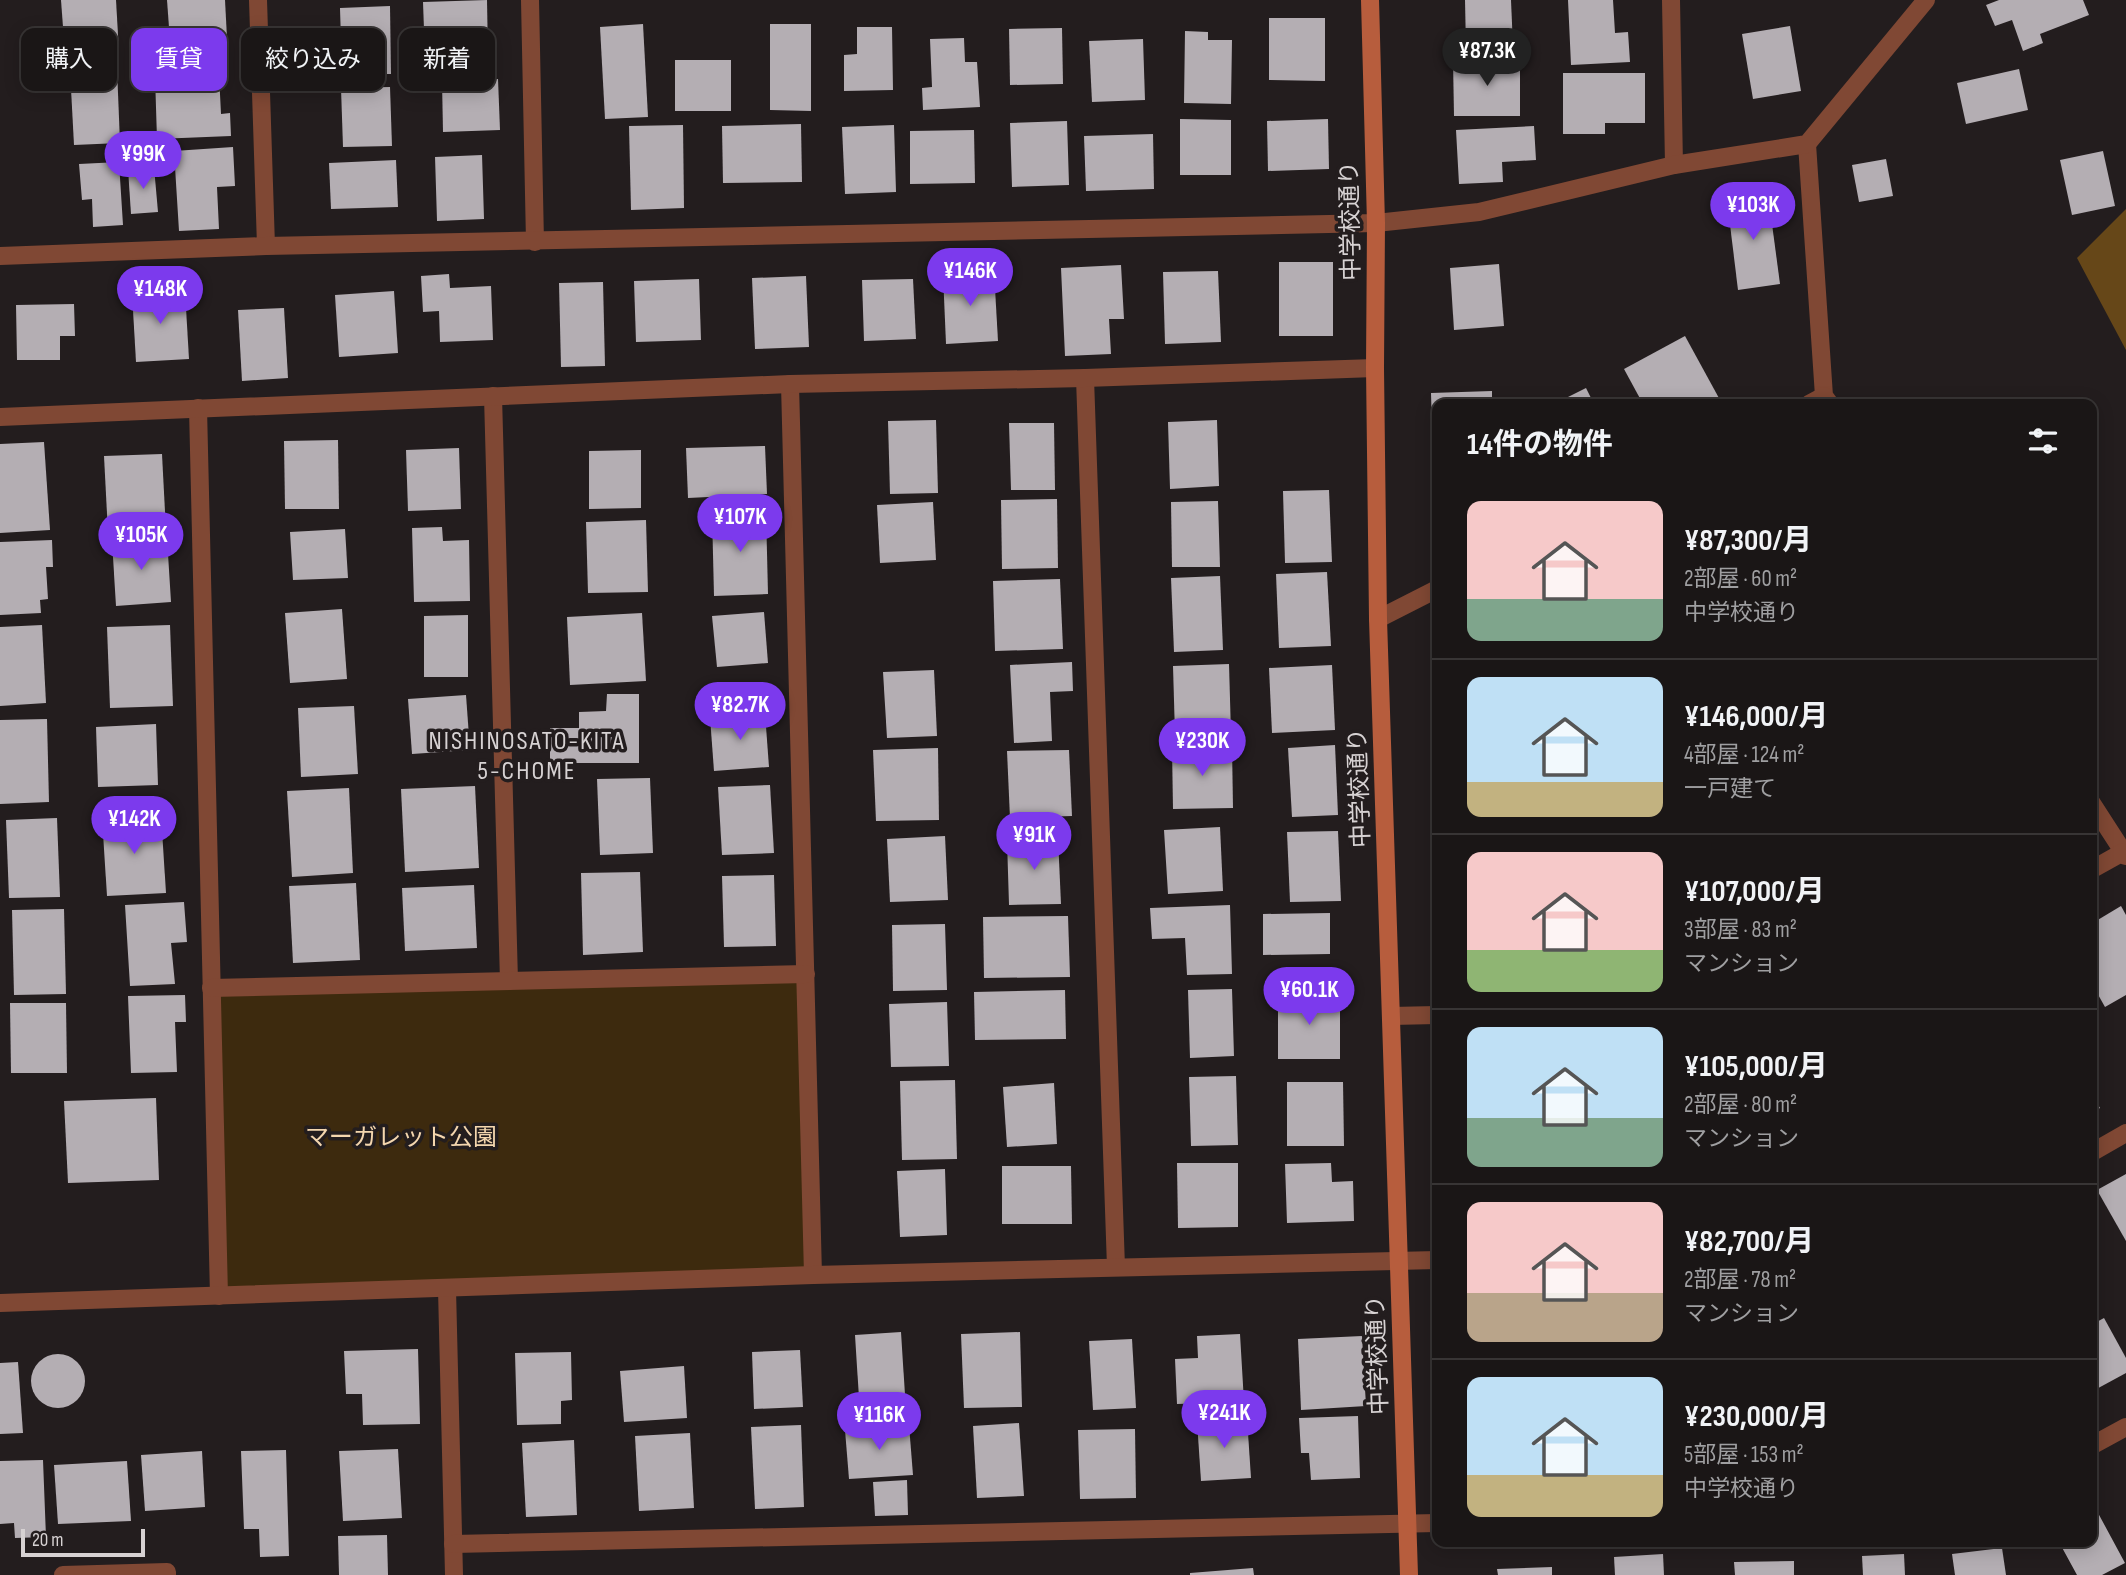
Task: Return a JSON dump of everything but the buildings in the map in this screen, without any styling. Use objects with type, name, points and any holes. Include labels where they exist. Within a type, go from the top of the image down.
[{"type":"street","points":[[258,0],[266,246]]},
{"type":"street","points":[[530,0],[535,242]]},
{"type":"street","name":"中学校通り","points":[[1370,0],[1376,223],[1378,619],[1409,1575]]},
{"type":"street","points":[[1671,0],[1674,165]]},
{"type":"street","points":[[0,256],[266,246],[1376,223],[1479,212],[1674,165],[1807,144],[1926,0]]},
{"type":"street","points":[[1807,144],[1821,399]]},
{"type":"street","points":[[0,417],[790,384],[1375,368]]},
{"type":"street","points":[[1086,378],[1116,1267]]},
{"type":"street","points":[[790,384],[813,1275]]},
{"type":"street","points":[[493,396],[509,981]]},
{"type":"street","points":[[198,408],[219,1296]]},
{"type":"street","points":[[1378,619],[1432,592]]},
{"type":"street","points":[[2097,811],[2125,854],[2097,867]]},
{"type":"street","points":[[211,988],[806,974]]},
{"type":"street","points":[[1391,1016],[1432,1014]]},
{"type":"street","points":[[2097,1150],[2126,1133]]},
{"type":"street","points":[[0,1303],[813,1275],[1432,1260]]},
{"type":"street","points":[[447,1289],[454,1575]]},
{"type":"street","points":[[2097,1443],[2126,1427]]},
{"type":"street","points":[[453,1544],[1432,1523]]},
{"type":"street","points":[[63,1575],[167,1572],[167,1575]]},
{"type":"green space","name":"マーガレット公園","points":[[806,974],[813,1275],[219,1296],[211,988]]},
{"type":"shaded area","points":[[2126,209],[2126,350],[2077,258]]},
{"type":"district","name":"NISHINOSATO-KITA 5-CHOME","points":[[527,755]]}]
